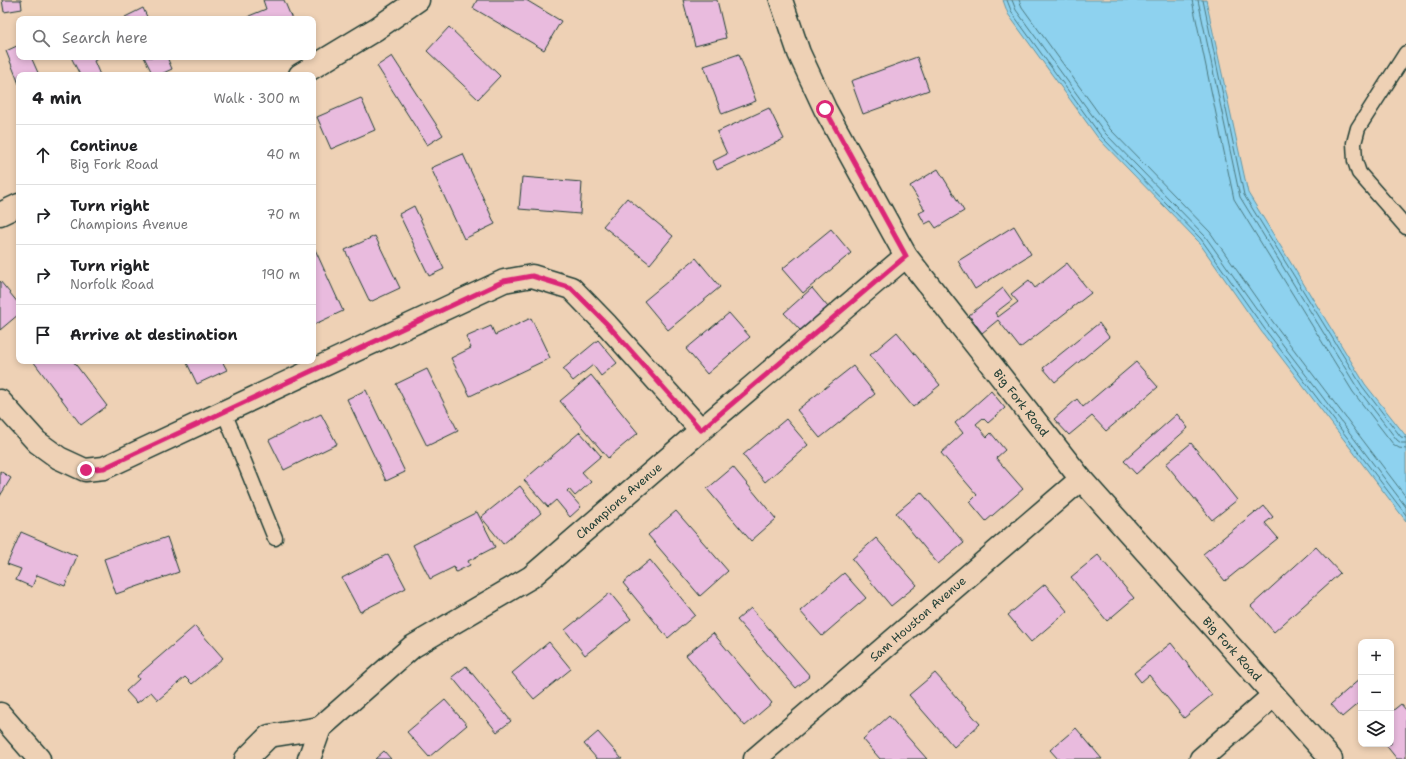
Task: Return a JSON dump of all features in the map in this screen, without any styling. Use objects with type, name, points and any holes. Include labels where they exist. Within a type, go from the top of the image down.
[{"type":"street","points":[[305,72],[376,29],[418,0]]},
{"type":"street","name":"Big Fork Road","points":[[781,0],[799,52],[825,109],[906,256],[1081,479],[1331,759]]},
{"type":"street","points":[[0,214],[16,206]]},
{"type":"street","name":"Champions Avenue","points":[[309,759],[320,728],[412,647],[531,577],[906,256]]},
{"type":"street","points":[[0,401],[37,442],[59,458],[86,470],[104,468],[504,281],[532,276],[571,288],[607,324],[701,430]]},
{"type":"street","name":"Sam Houston Avenue","points":[[755,759],[1081,479]]},
{"type":"street","points":[[1201,759],[1274,695]]},
{"type":"street","points":[[0,714],[39,759]]},
{"type":"street","points":[[246,759],[269,736],[320,728]]},
{"type":"lane","points":[[1406,53],[1358,128],[1354,143],[1355,160],[1359,173],[1406,227]]},
{"type":"lane","points":[[224,412],[275,538]]},
{"type":"water","points":[[1003,0],[1206,0],[1248,193],[1365,384],[1406,436],[1406,521],[1261,331],[1198,241],[1098,138],[1008,14]]},
{"type":"building","points":[[2,0],[21,0],[22,9],[4,12]]},
{"type":"building","points":[[263,0],[284,0],[291,16],[249,16],[266,9]]},
{"type":"building","points":[[477,0],[526,0],[561,21],[544,50],[473,8]]},
{"type":"building","points":[[683,0],[717,0],[726,38],[695,46]]},
{"type":"building","points":[[143,8],[147,16],[127,16]]},
{"type":"building","points":[[449,27],[500,76],[478,99],[427,51]]},
{"type":"building","points":[[16,46],[16,60],[32,60],[38,72],[16,72],[16,76],[6,51]]},
{"type":"building","points":[[739,54],[756,101],[722,114],[704,66]]},
{"type":"building","points":[[392,56],[443,135],[427,145],[377,66]]},
{"type":"building","points":[[917,57],[929,90],[863,114],[851,81]]},
{"type":"building","points":[[72,60],[96,60],[94,61],[99,72],[78,72]]},
{"type":"building","points":[[146,60],[168,60],[172,69],[166,72],[152,72]]},
{"type":"building","points":[[361,98],[375,130],[331,149],[317,117]]},
{"type":"building","points":[[769,108],[784,139],[717,170],[713,161],[727,154],[717,132]]},
{"type":"building","points":[[463,154],[495,224],[464,239],[431,168]]},
{"type":"building","points":[[938,169],[964,211],[936,228],[931,221],[925,224],[919,213],[925,210],[910,186]]},
{"type":"building","points":[[522,177],[582,182],[580,214],[519,209]]},
{"type":"building","points":[[627,198],[673,236],[650,264],[603,226]]},
{"type":"building","points":[[414,206],[444,269],[429,276],[399,214]]},
{"type":"building","points":[[1014,226],[1031,254],[975,289],[958,261]]},
{"type":"building","points":[[831,229],[851,253],[803,293],[782,269]]},
{"type":"building","points":[[375,236],[400,288],[370,302],[345,250]]},
{"type":"building","points":[[316,252],[343,311],[316,324]]},
{"type":"building","points":[[696,258],[720,287],[668,330],[644,301]]},
{"type":"building","points":[[1067,263],[1091,293],[1020,348],[998,320],[982,333],[969,315],[1003,288],[1012,300],[995,313],[998,317],[1018,302],[1011,294],[1029,280],[1035,288]]},
{"type":"building","points":[[0,281],[16,300],[16,317],[0,330]]},
{"type":"building","points":[[812,288],[828,307],[801,331],[784,313]]},
{"type":"building","points":[[729,313],[750,337],[707,374],[686,349]]},
{"type":"building","points":[[531,318],[550,358],[470,396],[451,358],[471,348],[466,337],[491,326],[495,335]]},
{"type":"building","points":[[1099,323],[1109,337],[1055,382],[1043,368]]},
{"type":"building","points":[[897,332],[940,385],[913,407],[870,355]]},
{"type":"building","points":[[598,340],[617,363],[601,376],[593,365],[573,381],[563,369]]},
{"type":"building","points":[[1136,362],[1158,387],[1106,431],[1092,416],[1069,435],[1054,419],[1077,399],[1083,407]]},
{"type":"building","points":[[35,364],[75,364],[107,406],[81,425]]},
{"type":"building","points":[[187,364],[224,364],[227,370],[197,384]]},
{"type":"building","points":[[853,366],[875,394],[820,438],[797,410]]},
{"type":"building","points":[[427,369],[458,431],[427,446],[396,384]]},
{"type":"building","points":[[591,375],[638,433],[608,458],[560,401]]},
{"type":"building","points":[[366,390],[405,472],[386,481],[347,399]]},
{"type":"building","points":[[991,391],[1005,408],[988,423],[983,418],[976,424],[987,437],[991,433],[1005,450],[996,458],[1023,489],[986,521],[970,502],[977,495],[941,453],[963,433],[955,423]]},
{"type":"building","points":[[321,414],[337,444],[284,470],[269,440]]},
{"type":"building","points":[[1177,414],[1188,428],[1136,474],[1124,461]]},
{"type":"building","points":[[786,419],[808,445],[765,482],[743,455]]},
{"type":"building","points":[[580,432],[601,456],[582,472],[591,482],[575,496],[569,489],[567,491],[581,507],[570,517],[556,500],[548,507],[524,480]]},
{"type":"building","points":[[1191,443],[1237,500],[1212,520],[1166,464]]},
{"type":"building","points":[[733,467],[776,519],[751,541],[707,489]]},
{"type":"building","points":[[0,471],[11,478],[0,496]]},
{"type":"building","points":[[520,486],[541,513],[503,544],[481,517]]},
{"type":"building","points":[[921,492],[964,543],[938,564],[896,513]]},
{"type":"building","points":[[1264,506],[1273,517],[1265,523],[1278,538],[1225,581],[1203,554]]},
{"type":"building","points":[[676,511],[728,571],[700,596],[648,535]]},
{"type":"building","points":[[477,512],[495,547],[468,561],[470,565],[456,572],[454,567],[430,579],[413,545]]},
{"type":"building","points":[[21,532],[77,556],[65,586],[37,575],[32,587],[16,580],[21,569],[7,564]]},
{"type":"building","points":[[167,537],[179,572],[116,594],[104,559]]},
{"type":"building","points":[[876,538],[917,585],[891,606],[852,559]]},
{"type":"building","points":[[1316,547],[1340,573],[1274,632],[1251,606]]},
{"type":"building","points":[[388,554],[406,588],[360,612],[342,578]]},
{"type":"building","points":[[1098,555],[1134,598],[1107,621],[1071,577]]},
{"type":"building","points":[[650,560],[695,615],[668,638],[623,583]]},
{"type":"building","points":[[844,573],[866,598],[822,636],[800,611]]},
{"type":"building","points":[[1045,584],[1067,611],[1031,642],[1008,615]]},
{"type":"building","points":[[610,593],[631,619],[585,655],[565,630]]},
{"type":"building","points":[[751,608],[810,676],[796,688],[737,620]]},
{"type":"building","points":[[195,626],[223,658],[192,684],[185,677],[158,700],[151,692],[137,703],[126,691],[139,679],[137,676]]},
{"type":"building","points":[[713,633],[772,703],[745,726],[686,655]]},
{"type":"building","points":[[549,642],[571,669],[534,699],[512,673]]},
{"type":"building","points":[[1171,643],[1212,695],[1184,718],[1149,675],[1141,682],[1134,673]]},
{"type":"building","points":[[466,666],[511,721],[497,732],[452,677]]},
{"type":"building","points":[[935,673],[980,724],[954,747],[909,695]]},
{"type":"building","points":[[1358,681],[1358,704],[1342,717],[1331,704]]},
{"type":"building","points":[[445,700],[467,725],[429,757],[407,732]]},
{"type":"building","points":[[1401,704],[1406,710],[1406,759],[1397,759],[1387,747],[1394,747],[1394,710]]},
{"type":"building","points":[[889,716],[927,759],[880,759],[863,739]]},
{"type":"building","points":[[1076,728],[1102,759],[1058,759],[1050,750]]},
{"type":"building","points":[[598,732],[622,759],[597,759],[584,744]]},
{"type":"building","points":[[384,751],[391,759],[375,759]]},
{"type":"route","points":[[86,470],[104,468],[504,281],[532,276],[571,288],[607,324],[701,430],[906,256],[825,109]]}]
